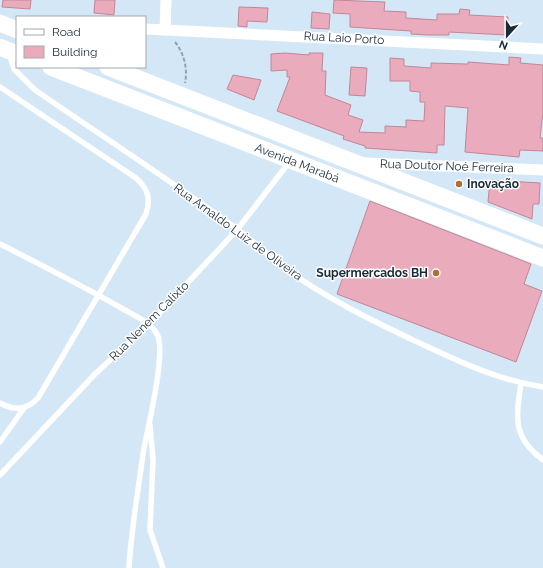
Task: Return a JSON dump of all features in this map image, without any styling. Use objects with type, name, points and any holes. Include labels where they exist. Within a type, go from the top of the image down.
[{"type":"main road","points":[[0,23],[16,30]]},
{"type":"main road","name":"Avenida Marabá","points":[[54,68],[543,258]]},
{"type":"main road","name":"Avenida Marabá","points":[[111,68],[543,236]]},
{"type":"street","points":[[165,30],[166,0]]},
{"type":"street","points":[[0,23],[16,23]]},
{"type":"street","name":"Rua Laio Porto","points":[[146,29],[543,49]]},
{"type":"street","name":"Rua Doutor Noé Ferreira","points":[[351,162],[543,170]]},
{"type":"lane","name":"Rua Arnaldo Luiz de Oliveira","points":[[8,50],[14,69],[35,90],[238,230],[287,269],[352,310],[466,365],[493,376],[543,387]]},
{"type":"lane","points":[[0,87],[136,178],[147,190],[149,198],[146,214],[38,398],[32,405],[24,408],[14,408],[0,402]]},
{"type":"lane","name":"Rua Nenem Calixto","points":[[0,475],[95,374],[149,324],[238,230],[290,160]]},
{"type":"lane","points":[[0,244],[99,295],[149,324],[156,333],[160,348],[132,531],[129,568]]},
{"type":"lane","points":[[521,383],[517,408],[517,424],[522,438],[530,451],[543,460]]},
{"type":"lane","points":[[0,442],[24,408]]},
{"type":"lane","points":[[150,418],[153,460],[150,530],[163,568]]},
{"type":"path","points":[[165,30],[180,48],[186,67],[185,80],[181,96]]},
{"type":"building","points":[[3,0],[31,0],[30,9],[2,7]]},
{"type":"building","points":[[95,0],[115,0],[114,15],[94,13]]},
{"type":"building","points":[[334,0],[385,2],[384,11],[406,12],[406,18],[437,20],[437,14],[459,14],[460,9],[470,10],[469,15],[508,17],[507,35],[449,32],[449,35],[428,35],[411,34],[411,31],[350,27],[350,14],[333,13]]},
{"type":"building","points":[[239,7],[268,8],[267,22],[247,21],[247,27],[238,26]]},
{"type":"building","points":[[312,12],[330,14],[329,29],[311,28]]},
{"type":"building","points":[[285,53],[309,55],[309,53],[323,53],[322,71],[326,71],[325,95],[351,105],[348,115],[363,120],[359,132],[385,133],[385,126],[406,127],[406,120],[424,121],[425,102],[420,102],[420,92],[410,91],[410,81],[390,81],[390,58],[404,59],[404,66],[431,68],[431,63],[468,64],[468,62],[509,65],[509,57],[521,58],[520,63],[543,65],[543,112],[540,138],[543,138],[543,151],[520,150],[519,157],[465,152],[468,108],[445,106],[444,145],[437,145],[437,153],[365,148],[365,146],[343,139],[344,136],[277,111],[290,77],[287,77],[287,70],[271,71],[271,54]]},
{"type":"building","points":[[351,67],[367,68],[365,96],[349,95]]},
{"type":"building","points":[[233,75],[261,80],[254,100],[227,89]]},
{"type":"building","points":[[490,180],[540,183],[539,204],[533,204],[532,219],[488,202]]},
{"type":"building","name":"Supermercados BH","points":[[370,201],[531,264],[524,284],[542,291],[516,362],[337,294]]},
{"type":"place","name":"Inovação","points":[[459,184]]},
{"type":"place","name":"Supermercados BH","points":[[436,273]]}]
